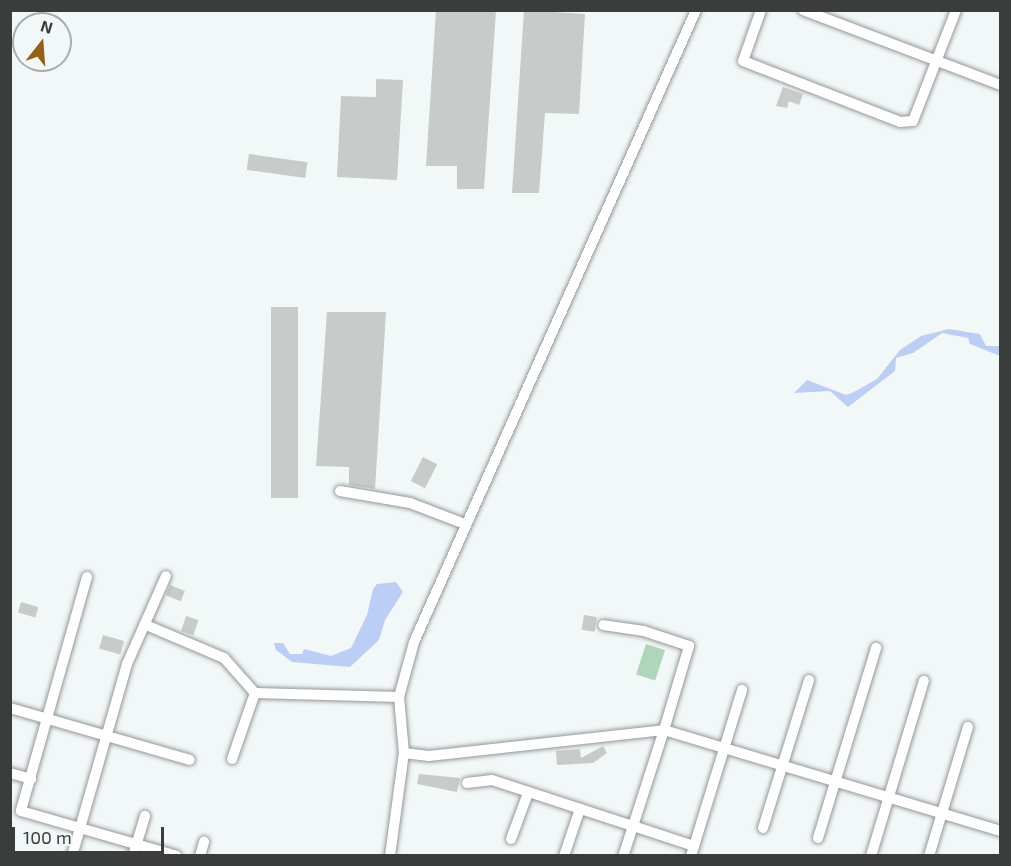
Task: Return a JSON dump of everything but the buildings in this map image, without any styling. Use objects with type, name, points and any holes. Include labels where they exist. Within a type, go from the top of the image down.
[{"type":"street","points":[[390,855],[404,753],[399,697],[414,642],[696,10]]},
{"type":"street","points":[[761,10],[743,60],[900,122],[913,121],[956,10]]},
{"type":"street","points":[[803,10],[1000,85]]},
{"type":"street","points":[[340,491],[410,503],[465,524]]},
{"type":"street","points":[[72,855],[104,736],[127,664],[166,576]]},
{"type":"street","points":[[87,577],[21,811],[177,855]]},
{"type":"street","points":[[146,625],[224,658],[255,693],[399,697]]},
{"type":"street","points":[[603,625],[644,631],[689,646],[623,855]]},
{"type":"street","points":[[818,838],[876,648]]},
{"type":"street","points":[[763,828],[809,680]]},
{"type":"street","points":[[871,855],[924,681]]},
{"type":"street","points":[[467,783],[492,780],[633,826],[692,851],[742,690]]},
{"type":"street","points":[[232,759],[255,693]]},
{"type":"street","points":[[10,708],[190,760]]},
{"type":"street","points":[[929,855],[968,727]]},
{"type":"street","points":[[404,753],[429,756],[664,730],[889,795],[1000,831]]},
{"type":"street","points":[[10,773],[31,778]]},
{"type":"street","points":[[511,839],[528,793]]},
{"type":"street","points":[[564,855],[580,809]]},
{"type":"street","points":[[133,855],[145,816]]},
{"type":"street","points":[[200,855],[204,842]]},
{"type":"green space","points":[[646,644],[665,650],[655,681],[636,674]]},
{"type":"water","points":[[949,329],[980,334],[986,346],[1000,346],[1000,356],[970,344],[968,338],[942,333],[913,353],[896,358],[895,371],[848,407],[830,391],[794,393],[807,380],[846,395],[854,392],[877,379],[900,350],[921,336]]},
{"type":"water","points":[[396,582],[403,592],[385,620],[379,640],[350,667],[292,662],[276,650],[274,643],[283,643],[290,654],[302,654],[304,649],[331,656],[351,648],[367,615],[373,589],[377,584]]}]
